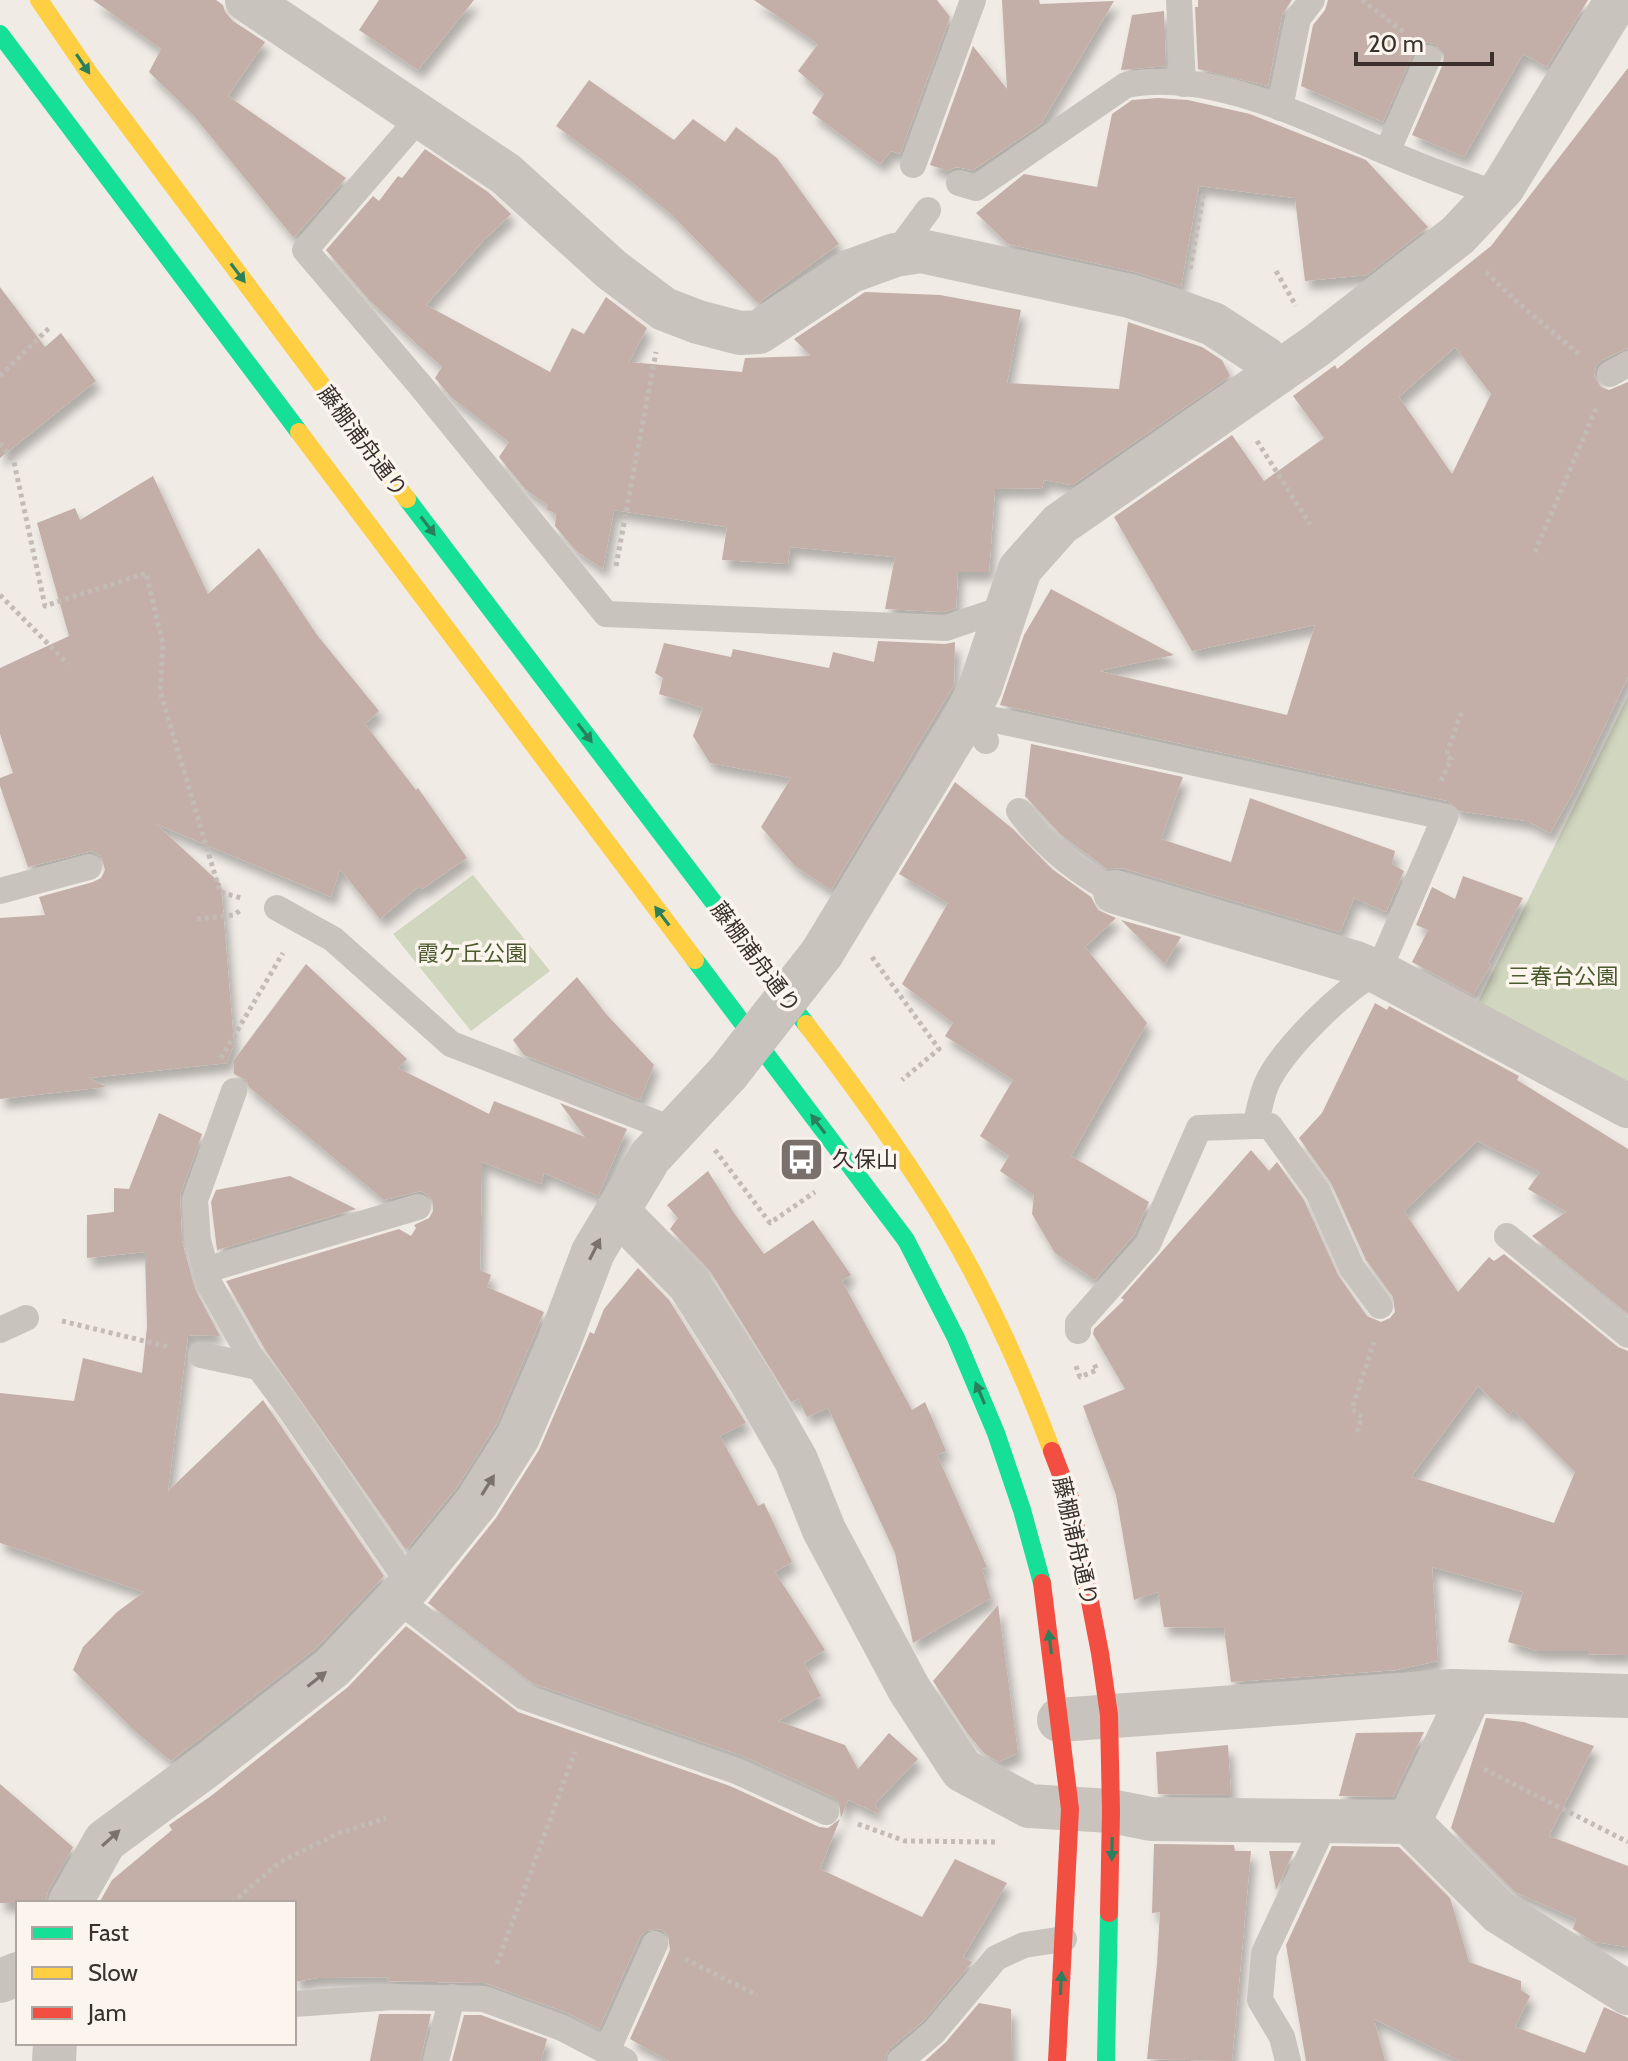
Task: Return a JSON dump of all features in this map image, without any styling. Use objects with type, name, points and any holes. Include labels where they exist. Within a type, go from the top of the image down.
[{"type":"main road","name":"藤棚浦舟通り","points":[[39,0],[100,88],[320,384],[833,1059],[924,1189],[981,1289],[1035,1406],[1070,1498],[1109,1715],[1064,1939],[1057,2061]]},
{"type":"main road","name":"藤棚浦舟通り","points":[[0,34],[906,1240],[956,1338],[996,1433],[1022,1510],[1043,1588],[1059,1720],[1091,1810],[1106,2061]]},
{"type":"street","points":[[247,0],[506,174],[612,270],[664,309],[698,322],[740,333],[759,332],[851,271],[895,255],[921,251],[1130,296],[1182,313],[1213,324],[1265,358],[1279,372]]},
{"type":"street","points":[[71,1901],[105,1841],[333,1667],[403,1592],[477,1502],[518,1437],[558,1345],[593,1252],[650,1157],[728,1073],[822,953],[977,728],[980,688],[1020,569],[1060,524],[1316,346],[1458,235],[1497,194],[1617,0]]},
{"type":"street","points":[[1115,892],[1378,972],[1628,1106]]},
{"type":"street","points":[[617,1211],[689,1284],[752,1383],[796,1460],[824,1530],[909,1689],[962,1770],[1029,1806],[1091,1810],[1151,1819],[1409,1822],[1499,1912],[1628,1993]]},
{"type":"street","points":[[1409,1822],[1471,1692]]},
{"type":"street","points":[[1059,1720],[1471,1692],[1628,1696]]},
{"type":"lane","points":[[913,165],[973,0]]},
{"type":"lane","points":[[1179,0],[1183,84]]},
{"type":"lane","points":[[1280,108],[1298,18],[1312,0]]},
{"type":"lane","points":[[1387,152],[1428,58]]},
{"type":"lane","points":[[959,183],[976,188],[1126,85],[1149,81],[1183,84],[1259,99],[1497,194]]},
{"type":"lane","points":[[420,117],[305,250],[420,385],[606,614],[946,628],[1008,607]]},
{"type":"lane","points":[[895,255],[928,210]]},
{"type":"lane","points":[[977,728],[1445,817],[1378,972],[1358,981],[1298,1039],[1267,1082],[1255,1126]]},
{"type":"lane","points":[[1019,811],[1036,835],[1115,892]]},
{"type":"lane","points":[[0,891],[89,867]]},
{"type":"lane","points":[[277,908],[333,939],[451,1044],[681,1122]]},
{"type":"lane","points":[[234,1091],[195,1200],[198,1240],[210,1285],[258,1367],[287,1405],[403,1592],[524,1697],[736,1771],[826,1812]]},
{"type":"lane","points":[[1078,1331],[1078,1323],[1148,1244],[1199,1128],[1270,1126],[1318,1192],[1352,1268],[1380,1306]]},
{"type":"lane","points":[[206,1270],[418,1207]]},
{"type":"lane","points":[[1507,1236],[1628,1335]]},
{"type":"lane","points":[[0,1330],[26,1318]]},
{"type":"lane","points":[[201,1355],[258,1367]]},
{"type":"lane","points":[[1288,2061],[1282,2037],[1260,2000],[1264,1953],[1325,1823]]},
{"type":"lane","points":[[900,2061],[934,2032],[996,1958],[1024,1945],[1064,1939]]},
{"type":"lane","points":[[296,2004],[393,1997],[484,1999],[562,2028],[616,2056],[655,1944]]},
{"type":"lane","points":[[436,2061],[452,1997]]},
{"type":"path","points":[[1362,0],[1414,40],[1428,58]]},
{"type":"path","points":[[1182,313],[1204,190]]},
{"type":"path","points":[[1458,235],[1490,277],[1575,352],[1619,369],[1535,552]]},
{"type":"path","points":[[1276,271],[1303,319]]},
{"type":"path","points":[[606,614],[664,309]]},
{"type":"path","points":[[0,376],[49,328]]},
{"type":"path","points":[[1232,403],[1310,524]]},
{"type":"path","points":[[0,443],[14,462],[45,606],[146,573],[163,644],[160,691],[220,892],[253,902],[234,915],[197,919]]},
{"type":"path","points":[[0,595],[68,664]]},
{"type":"path","points":[[1431,814],[1451,759],[1446,756],[1462,710]]},
{"type":"path","points":[[234,1091],[213,1071],[301,921]]},
{"type":"path","points":[[878,966],[939,1049],[898,1083]]},
{"type":"path","points":[[681,1122],[770,1223],[826,1185]]},
{"type":"path","points":[[1357,1432],[1362,1417],[1352,1409],[1380,1324],[1380,1306]]},
{"type":"path","points":[[26,1318],[42,1317],[201,1355]]},
{"type":"path","points":[[484,1999],[587,1720]]},
{"type":"path","points":[[1444,1748],[1628,1842]]},
{"type":"path","points":[[826,1812],[905,1841],[1011,1842]]},
{"type":"path","points":[[234,1901],[280,1862],[339,1833],[386,1818]]},
{"type":"path","points":[[655,1944],[757,1995]]},
{"type":"green space","name":"三春台公園","points":[[1628,696],[1628,1084],[1476,1006]]},
{"type":"green space","name":"霞ケ丘公園","points":[[473,875],[550,971],[471,1031],[393,934]]},
{"type":"building","points":[[93,0],[216,0],[233,21],[265,42],[228,96],[346,178],[298,233],[293,237],[194,116],[149,72],[161,49]]},
{"type":"building","points":[[379,0],[474,0],[418,70],[359,30]]},
{"type":"building","points":[[754,0],[937,0],[950,17],[900,154],[891,151],[880,164],[812,113],[824,94],[798,71],[818,44]]},
{"type":"building","points":[[1002,0],[1039,0],[1040,4],[1114,1],[1041,124],[973,170],[956,167],[948,171],[930,165],[973,46],[1007,89]]},
{"type":"building","points":[[1198,0],[1292,0],[1282,15],[1268,86],[1198,69],[1195,7],[1198,7]]},
{"type":"building","points":[[1328,0],[1588,0],[1547,67],[1523,54],[1464,157],[1412,135],[1443,64],[1444,55],[1435,44],[1425,42],[1414,51],[1383,122],[1301,86],[1313,25],[1325,10]]},
{"type":"building","points":[[1164,11],[1166,66],[1121,70],[1132,15]]},
{"type":"building","points":[[1628,68],[1628,348],[1602,360],[1596,366],[1594,375],[1601,387],[1609,390],[1628,382],[1628,677],[1574,791],[1550,833],[1527,821],[1459,811],[1448,801],[1000,705],[1024,635],[1051,589],[1174,655],[1099,671],[1287,715],[1315,625],[1192,651],[1114,517],[1232,435],[1264,481],[1324,438],[1293,396],[1335,365],[1337,369],[1491,246]],"holes":[[[1455,347],[1491,394],[1452,474],[1399,397]]]},
{"type":"building","points":[[589,80],[674,140],[693,119],[725,142],[736,127],[777,158],[839,244],[758,303],[672,215],[556,126]]},
{"type":"building","points":[[1132,100],[1188,100],[1250,114],[1366,160],[1428,227],[1367,275],[1305,281],[1295,198],[1199,186],[1181,286],[1135,272],[1008,244],[976,213],[1024,174],[1097,187],[1112,114]]},
{"type":"building","points":[[425,149],[488,192],[511,214],[426,305],[550,372],[572,328],[584,334],[606,297],[647,328],[629,362],[742,372],[745,358],[811,356],[794,339],[865,292],[940,295],[1021,310],[1007,383],[1119,389],[1128,322],[1202,347],[1222,360],[1230,376],[1072,485],[1044,480],[1042,488],[995,489],[989,572],[958,572],[956,608],[944,612],[885,609],[895,557],[790,547],[788,564],[722,560],[727,527],[614,510],[603,569],[576,551],[555,526],[556,514],[526,490],[499,457],[509,442],[451,397],[435,378],[442,367],[369,300],[326,250],[373,196],[379,201]]},
{"type":"building","points":[[0,287],[45,347],[61,333],[96,381],[0,458]]},
{"type":"building","points":[[153,476],[208,594],[259,548],[317,635],[379,711],[365,724],[416,790],[418,788],[467,858],[422,889],[419,886],[380,919],[340,869],[331,897],[156,824],[221,884],[234,1044],[227,1063],[89,1078],[106,1087],[0,1099],[0,918],[45,915],[39,897],[93,882],[101,878],[105,870],[101,856],[92,851],[28,867],[0,786],[0,778],[13,773],[0,734],[0,668],[69,636],[37,523],[75,508],[80,520]]},
{"type":"building","points":[[878,641],[955,642],[954,685],[831,890],[795,866],[761,827],[791,778],[710,763],[693,736],[703,708],[659,694],[663,678],[655,673],[664,643],[731,657],[733,649],[829,668],[833,652],[874,662]]},
{"type":"building","points":[[1031,744],[1183,777],[1161,839],[1231,862],[1250,798],[1395,851],[1392,864],[1404,871],[1386,912],[1354,898],[1340,932],[1122,868],[1107,869],[1061,835],[1025,796]]},
{"type":"building","points":[[955,782],[1013,829],[1052,869],[1091,897],[1098,910],[1116,918],[1085,947],[1147,1023],[1071,1156],[1149,1202],[1134,1235],[1095,1280],[1055,1253],[1032,1214],[1034,1195],[1000,1171],[1009,1156],[980,1136],[1013,1080],[945,1036],[953,1023],[902,984],[948,903],[899,874]]},
{"type":"building","points":[[1463,876],[1523,898],[1473,995],[1412,962],[1428,930],[1416,925],[1432,887],[1455,899]]},
{"type":"building","points":[[1121,920],[1181,937],[1165,964]]},
{"type":"building","points":[[306,964],[407,1059],[398,1068],[489,1114],[494,1101],[585,1137],[560,1103],[627,1129],[598,1196],[544,1173],[541,1184],[482,1162],[480,1270],[491,1275],[487,1287],[544,1312],[496,1425],[457,1487],[406,1550],[266,1351],[226,1281],[399,1229],[411,1236],[416,1228],[414,1225],[429,1218],[433,1211],[433,1202],[421,1191],[384,1200],[249,1087],[246,1080],[234,1074],[234,1060]]},
{"type":"building","points":[[577,977],[607,1015],[654,1065],[640,1100],[524,1055],[513,1040]]},
{"type":"building","points":[[1375,1003],[1387,1010],[1389,1006],[1519,1076],[1517,1080],[1628,1149],[1628,1314],[1532,1236],[1566,1212],[1528,1189],[1540,1172],[1477,1141],[1404,1211],[1458,1292],[1489,1257],[1494,1261],[1504,1254],[1618,1347],[1628,1351],[1628,1655],[1538,1651],[1508,1642],[1523,1592],[1432,1567],[1438,1661],[1396,1670],[1231,1682],[1224,1628],[1164,1627],[1158,1592],[1134,1600],[1116,1495],[1083,1406],[1125,1389],[1093,1334],[1094,1329],[1124,1300],[1121,1298],[1251,1150],[1269,1171],[1277,1162],[1304,1200],[1338,1275],[1367,1316],[1381,1322],[1395,1312],[1393,1297],[1366,1260],[1331,1183],[1299,1138],[1322,1113]],"holes":[[[1478,1386],[1509,1415],[1513,1410],[1575,1472],[1554,1523],[1411,1477]]]},
{"type":"building","points":[[159,1113],[202,1134],[180,1195],[182,1241],[195,1289],[220,1336],[188,1335],[168,1491],[263,1400],[384,1576],[316,1648],[171,1761],[136,1732],[73,1670],[83,1647],[117,1612],[144,1592],[0,1543],[0,1393],[74,1401],[83,1358],[142,1373],[147,1327],[145,1252],[87,1258],[87,1215],[114,1212],[114,1188],[129,1189]]},
{"type":"building","points":[[708,1171],[764,1254],[813,1220],[851,1275],[842,1281],[912,1410],[925,1402],[946,1451],[937,1455],[987,1567],[982,1569],[991,1598],[913,1643],[895,1553],[828,1408],[807,1417],[798,1399],[791,1402],[710,1271],[670,1229],[678,1218],[667,1205]]},
{"type":"building","points":[[290,1176],[356,1209],[217,1250],[211,1202],[216,1190]]},
{"type":"building","points":[[638,1268],[669,1300],[746,1423],[720,1436],[758,1506],[764,1503],[792,1562],[775,1572],[825,1650],[804,1663],[821,1696],[778,1721],[845,1745],[858,1769],[889,1733],[918,1759],[875,1804],[880,1814],[848,1800],[841,1818],[839,1803],[833,1797],[743,1756],[532,1683],[428,1603],[496,1518],[539,1450],[590,1332],[594,1334],[604,1309]]},
{"type":"building","points":[[998,1605],[1018,1753],[999,1762],[985,1754],[967,1733],[933,1681]]},
{"type":"building","points":[[406,1626],[518,1712],[730,1786],[819,1827],[828,1828],[840,1819],[820,1869],[922,1917],[955,1859],[1007,1883],[963,1957],[972,1962],[923,2021],[889,2049],[884,2061],[669,2061],[630,2039],[670,1950],[668,1935],[661,1929],[646,1931],[640,1937],[599,2029],[568,2013],[485,1983],[387,1981],[388,1977],[317,1978],[296,1982],[296,1901],[100,1901],[112,1880],[172,1830],[169,1825],[211,1796],[348,1687]]},
{"type":"building","points":[[1486,1718],[1524,1722],[1594,1746],[1549,1836],[1628,1866],[1628,1947],[1594,1942],[1573,1929],[1576,1919],[1515,1892],[1451,1828]]},
{"type":"building","points":[[1424,1732],[1393,1797],[1339,1796],[1356,1733]]},
{"type":"building","points":[[1228,1745],[1231,1795],[1158,1794],[1156,1752]]},
{"type":"building","points":[[0,1784],[73,1847],[46,1901],[0,1903]]},
{"type":"building","points":[[1154,1844],[1234,1845],[1235,1851],[1251,1851],[1232,2061],[1147,2059],[1160,1912],[1152,1913]]},
{"type":"building","points":[[1332,1846],[1399,1847],[1450,1898],[1469,1962],[1521,1981],[1521,1990],[1530,1996],[1515,2027],[1585,2053],[1604,2007],[1628,2018],[1628,2061],[1460,2061],[1374,2019],[1385,2061],[1306,2061],[1286,1945]]},
{"type":"building","points":[[1269,1851],[1294,1851],[1276,1890]]},
{"type":"building","points":[[979,2003],[1011,2009],[1012,2061],[925,2061],[946,2042]]},
{"type":"building","points":[[379,2014],[431,2014],[420,2061],[370,2061]]},
{"type":"building","points":[[464,2015],[481,2015],[547,2039],[541,2061],[452,2061]]},
{"type":"traffic: fast","points":[[0,34],[299,432]]},
{"type":"traffic: fast","points":[[407,499],[806,1024]]},
{"type":"traffic: fast","points":[[695,960],[906,1240],[956,1338],[996,1433],[1042,1583]]},
{"type":"traffic: fast","points":[[1106,2061],[1109,1913]]},
{"type":"traffic: slow","points":[[39,0],[91,76],[407,499]]},
{"type":"traffic: slow","points":[[299,432],[695,960]]},
{"type":"traffic: slow","points":[[806,1024],[895,1146],[961,1250],[1010,1349],[1052,1451]]},
{"type":"traffic: jam","points":[[1052,1451],[1070,1498],[1109,1715],[1109,1913]]},
{"type":"traffic: jam","points":[[1042,1583],[1070,1809],[1057,2061]]},
{"type":"place","name":"久保山","points":[[801,1159]]}]
